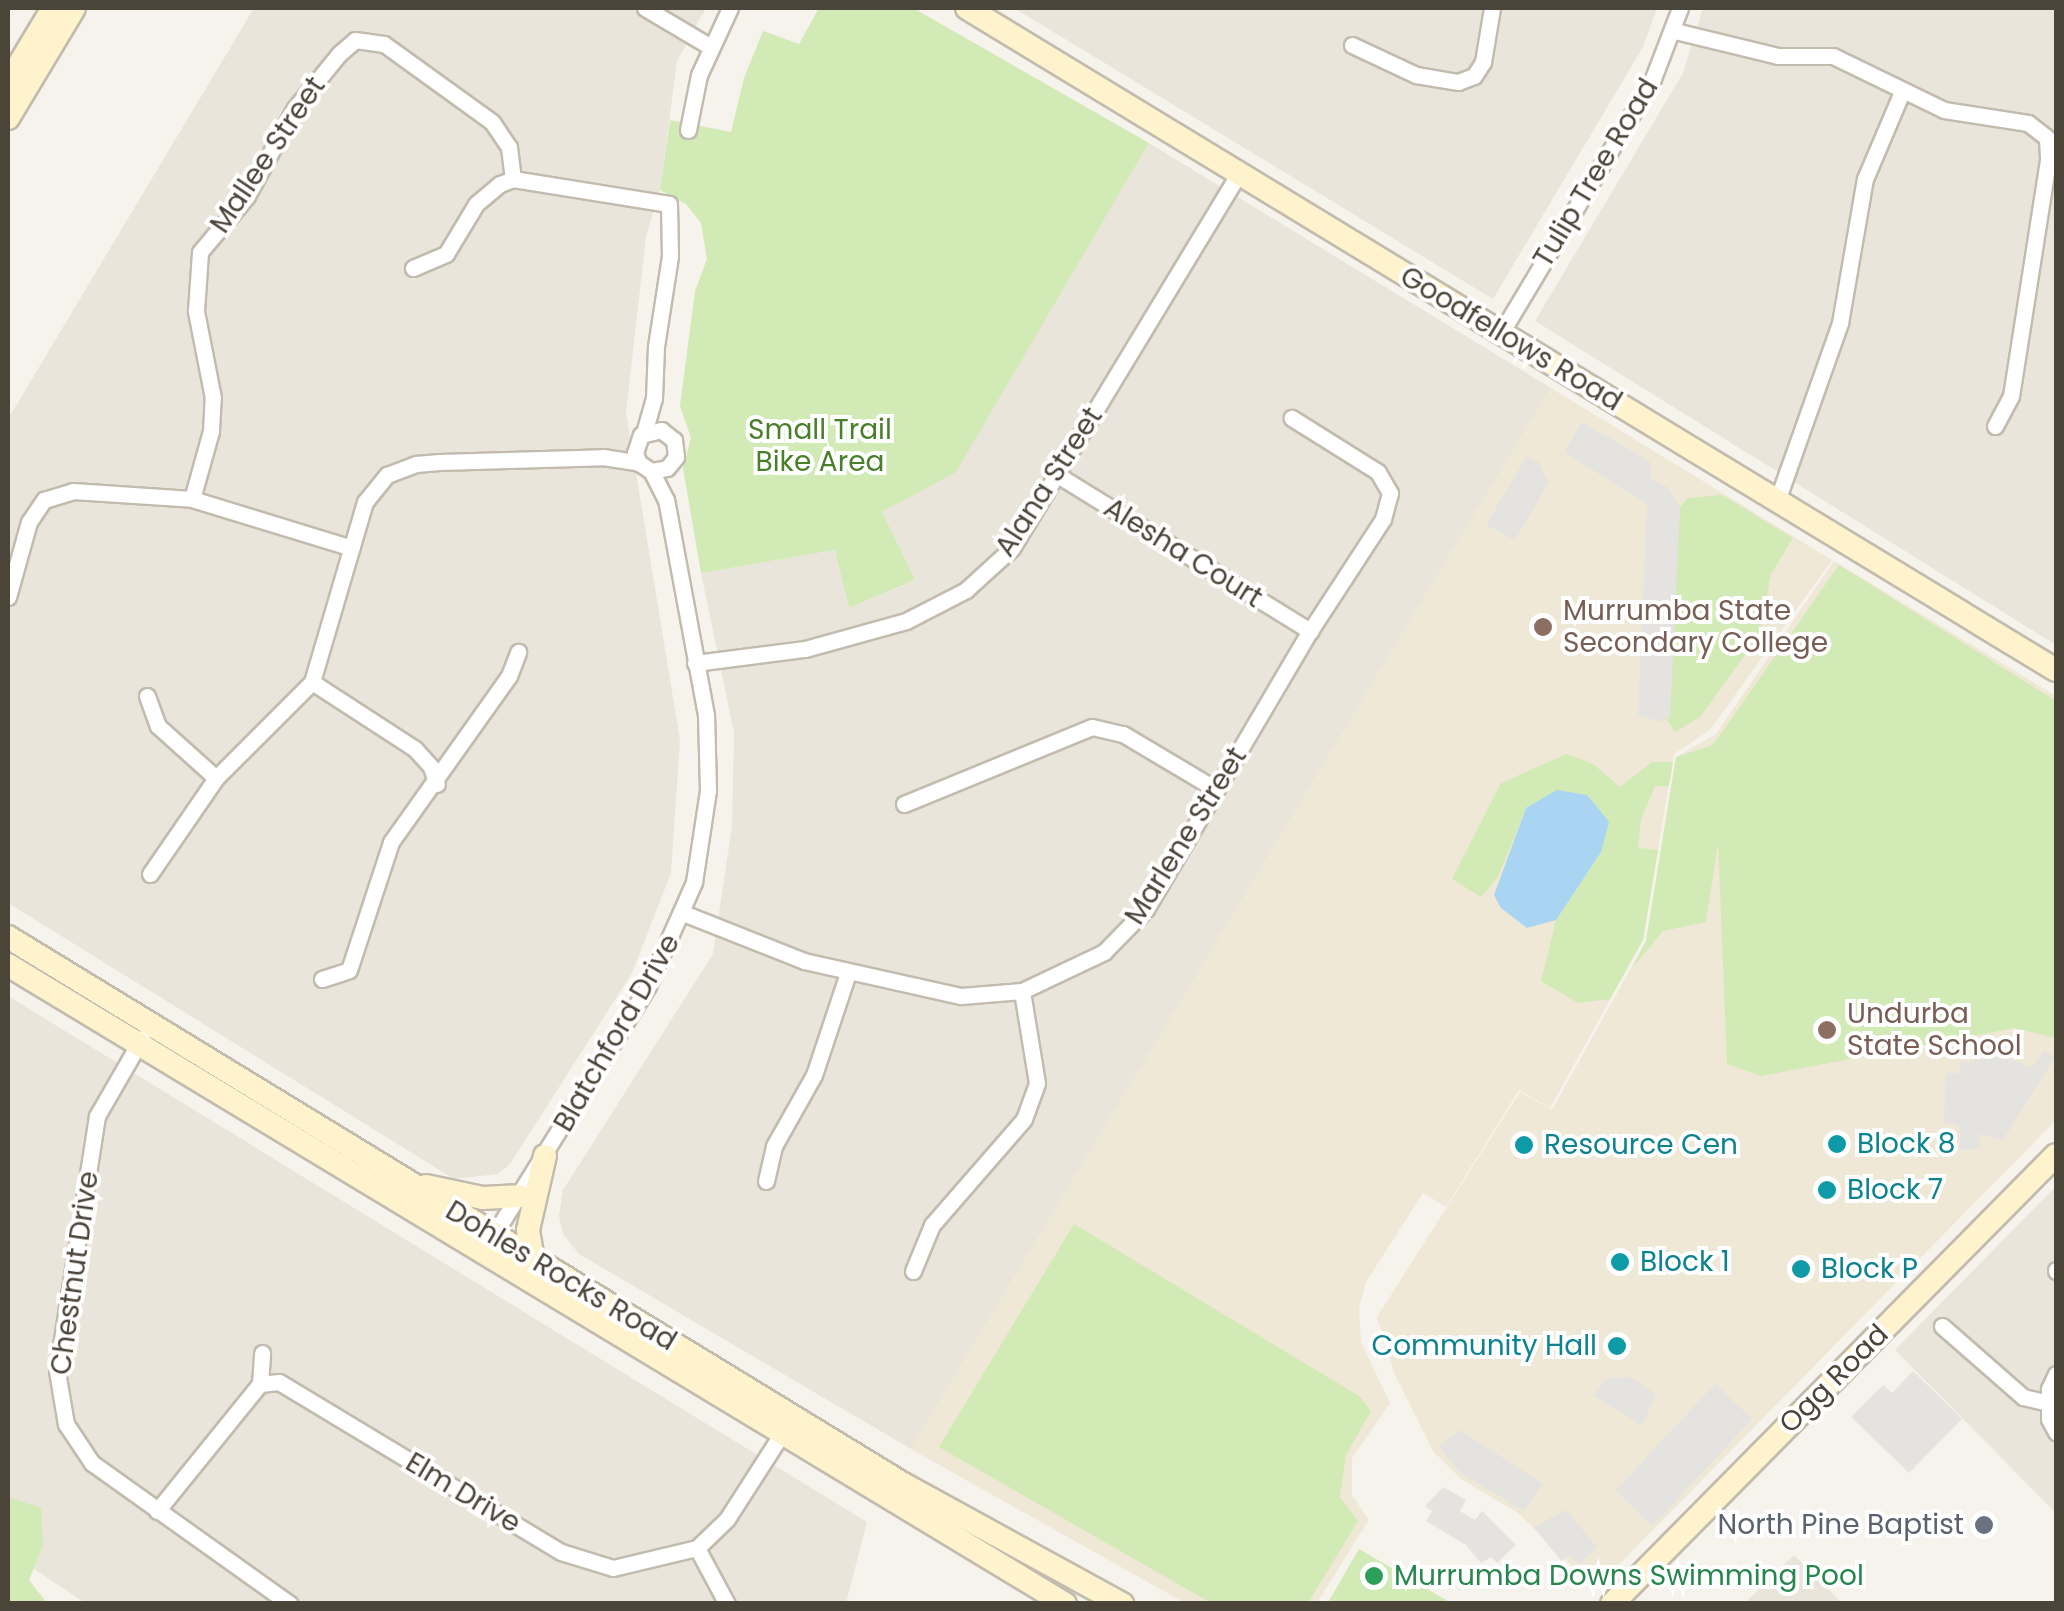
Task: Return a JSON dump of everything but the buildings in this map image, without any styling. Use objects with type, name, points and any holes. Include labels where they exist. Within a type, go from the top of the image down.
[{"type":"main road","points":[[8,83],[53,8]]},
{"type":"main road","points":[[8,118],[74,8]]},
{"type":"main road","name":"Goodfellows Road","points":[[976,10],[1238,175],[2056,670]]},
{"type":"main road","name":"Dohles Rocks Road","points":[[8,936],[144,1035],[488,1244],[781,1436],[1065,1604]]},
{"type":"main road","name":"Dohles Rocks Road","points":[[8,965],[144,1035],[399,1178],[488,1244],[533,1260],[903,1484],[1122,1604]]},
{"type":"main road","name":"Ogg Road","points":[[1612,1604],[2056,1155]]},
{"type":"main road","points":[[533,1260],[528,1230],[545,1156]]},
{"type":"main road","points":[[399,1178],[483,1198],[519,1196]]},
{"type":"street","points":[[644,8],[711,47]]},
{"type":"street","points":[[688,130],[699,75],[730,8]]},
{"type":"street","points":[[1352,45],[1416,75],[1458,82],[1474,76],[1483,62],[1492,8]]},
{"type":"street","name":"Tulip Tree Road","points":[[1500,332],[1652,81],[1675,31],[1680,8]]},
{"type":"street","points":[[1675,31],[1778,56],[1833,56],[1902,92],[1953,112],[2028,123],[2046,138],[2048,160],[2012,396],[1996,426]]},
{"type":"street","name":"Mallee Street","points":[[192,499],[211,431],[213,398],[196,310],[200,252],[247,196],[295,108],[339,54],[354,40],[384,44],[492,122],[509,148],[513,179]]},
{"type":"street","points":[[1778,501],[1840,323],[1866,178],[1902,92]]},
{"type":"street","name":"Alana Street","points":[[695,663],[805,649],[906,621],[966,590],[1012,548],[1238,175]]},
{"type":"street","points":[[413,268],[446,254],[476,204],[500,184],[513,179],[669,204],[670,256],[656,346],[654,398],[641,437],[645,467]]},
{"type":"street","points":[[603,456],[641,437],[665,431],[654,398]]},
{"type":"street","name":"Marlene Street","points":[[683,914],[804,961],[961,996],[1022,992],[1104,952],[1126,934],[1146,909],[1310,631],[1383,519],[1390,493],[1378,472],[1292,418]]},
{"type":"street","name":"Blatchford Drive","points":[[488,1244],[654,975],[683,914],[702,841],[708,790],[706,715],[666,500],[677,448],[665,431]]},
{"type":"street","points":[[150,874],[216,778],[312,682],[369,494],[386,475],[401,468],[439,462],[603,456],[645,467],[671,465]]},
{"type":"street","name":"Blatchford Drive","points":[[645,467],[666,500]]},
{"type":"street","name":"Alesha Court","points":[[1056,474],[1310,631]]},
{"type":"street","points":[[8,597],[29,522],[44,500],[74,491],[192,499],[352,548]]},
{"type":"street","points":[[322,979],[348,970],[391,842],[437,784],[509,676],[518,652]]},
{"type":"street","points":[[312,682],[414,749],[431,767],[437,784]]},
{"type":"street","points":[[147,696],[158,726],[216,778]]},
{"type":"street","points":[[904,804],[1092,727],[1123,734],[1217,790]]},
{"type":"street","points":[[766,1181],[774,1146],[814,1075],[848,973]]},
{"type":"street","points":[[913,1271],[932,1226],[1024,1119],[1037,1082],[1022,992]]},
{"type":"street","name":"Chestnut Drive","points":[[144,1035],[97,1116],[57,1371],[66,1424],[92,1462],[290,1604]]},
{"type":"street","points":[[1942,1326],[2023,1397],[2049,1404]]},
{"type":"street","points":[[157,1511],[260,1384],[262,1353]]},
{"type":"street","points":[[2056,1374],[2049,1388],[2049,1419],[2056,1432]]},
{"type":"street","name":"Elm Drive","points":[[260,1384],[279,1382],[562,1552],[613,1568],[697,1548]]},
{"type":"street","points":[[726,1604],[697,1548],[728,1520],[781,1436]]},
{"type":"shaded area","points":[[254,8],[706,8],[677,61],[660,190],[646,237],[626,412],[680,740],[671,873],[632,973],[510,1164],[498,1174],[454,1179],[8,903],[8,419]]},
{"type":"shaded area","points":[[1014,8],[1657,8],[1643,47],[1493,299]]},
{"type":"shaded area","points":[[1703,8],[2056,8],[2056,645],[1535,321],[1683,73]]},
{"type":"shaded area","points":[[1149,143],[1551,388],[911,1449],[579,1254],[563,1234],[559,1216],[563,1190],[713,954],[732,826],[734,733],[701,573],[836,550],[849,608],[914,581],[882,512],[956,471]]},
{"type":"shaded area","name":"Murrumba State Secondary College","points":[[1551,388],[1832,560],[1710,730],[1674,754],[1643,940],[1550,1108],[1519,1090],[1446,1207],[1423,1193],[1366,1282],[1359,1308],[1361,1342],[1390,1403],[1352,1458],[1352,1495],[1369,1520],[1317,1603],[1185,1603],[911,1449]]},
{"type":"shaded area","points":[[1582,422],[1650,462],[1651,479],[1667,487],[1680,507],[1670,717],[1661,722],[1638,715],[1647,504],[1564,452]]},
{"type":"shaded area","points":[[1526,457],[1538,462],[1549,482],[1515,540],[1486,525]]},
{"type":"shaded area","name":"Undurba State School","points":[[1834,561],[2056,696],[2056,1120],[1595,1589],[1518,1513],[1461,1479],[1433,1451],[1395,1375],[1377,1317],[1520,1092],[1552,1110],[1646,941],[1676,757],[1716,734]]},
{"type":"shaded area","points":[[8,996],[867,1522],[846,1603],[87,1604],[31,1567],[8,1543]]},
{"type":"shaded area","points":[[2013,1046],[2013,1060],[2032,1067],[2044,1051],[2055,1057],[2003,1140],[1980,1134],[1979,1149],[1960,1149],[1959,1124],[1944,1123],[1946,1073],[1959,1073],[1960,1062],[1974,1062],[1974,1049]]},
{"type":"shaded area","points":[[2056,1186],[2056,1513],[1895,1350]]},
{"type":"shaded area","points":[[1913,1371],[1962,1419],[1909,1473],[1851,1417],[1883,1385],[1892,1393]]},
{"type":"shaded area","points":[[1630,1377],[1656,1394],[1642,1426],[1593,1395],[1607,1378]]},
{"type":"shaded area","points":[[1715,1384],[1752,1419],[1653,1526],[1615,1491]]},
{"type":"shaded area","points":[[1460,1430],[1543,1484],[1524,1511],[1459,1472],[1439,1446]]},
{"type":"shaded area","points":[[1443,1487],[1466,1500],[1460,1511],[1475,1520],[1482,1511],[1516,1545],[1497,1563],[1491,1557],[1481,1563],[1466,1545],[1426,1521],[1432,1511],[1425,1506]]},
{"type":"shaded area","points":[[1566,1510],[1597,1547],[1579,1564],[1570,1555],[1561,1561],[1534,1527]]},
{"type":"shaded area","points":[[1794,1555],[1842,1603],[1745,1603]]},
{"type":"green space","name":"Small Trail Bike Area","points":[[819,8],[913,8],[1149,143],[956,472],[882,512],[915,580],[849,608],[835,550],[701,573],[683,468],[691,438],[680,406],[695,291],[707,259],[701,223],[686,204],[660,190],[670,120],[731,132],[744,78],[763,31],[799,44]]},
{"type":"green space","points":[[1722,495],[1793,538],[1771,574],[1760,634],[1700,717],[1675,732],[1667,719],[1680,507],[1688,498]]},
{"type":"green space","points":[[1839,565],[2056,701],[2056,1038],[2015,1028],[1761,1076],[1727,1064],[1718,842],[1706,922],[1663,931],[1632,968],[1646,941],[1676,757],[1713,745]]},
{"type":"green space","points":[[1567,754],[1593,764],[1620,787],[1652,762],[1673,762],[1669,786],[1655,786],[1641,819],[1638,848],[1658,850],[1643,940],[1610,999],[1578,1003],[1541,981],[1556,920],[1601,852],[1526,808],[1498,877],[1481,897],[1452,879],[1501,783]]},
{"type":"green space","points":[[1074,1224],[1359,1396],[1371,1411],[1346,1455],[1340,1497],[1358,1521],[1308,1603],[1211,1603],[939,1447]]},
{"type":"green space","points":[[8,1497],[41,1508],[43,1545],[29,1580],[47,1603],[8,1603]]},
{"type":"green space","name":"Murrumba Downs Swimming Pool","points":[[1359,1549],[1451,1603],[1327,1604]]},
{"type":"water","points":[[1557,790],[1587,795],[1609,822],[1601,852],[1556,920],[1527,928],[1501,908],[1494,895],[1526,808]]},
{"type":"place","name":"Murrumba State Secondary College","points":[[1543,627]]},
{"type":"place","name":"Undurba State School","points":[[1827,1030]]},
{"type":"place","name":"Block 8","points":[[1837,1144]]},
{"type":"place","name":"Resource Cen","points":[[1524,1145]]},
{"type":"place","name":"Block 7","points":[[1827,1190]]},
{"type":"place","name":"Block 1","points":[[1620,1262]]},
{"type":"place","name":"Block P","points":[[1801,1269]]},
{"type":"place","name":"Community Hall","points":[[1617,1346]]},
{"type":"place","name":"North Pine Baptist","points":[[1984,1525]]},
{"type":"place","name":"Murrumba Downs Swimming Pool","points":[[1374,1576]]}]
